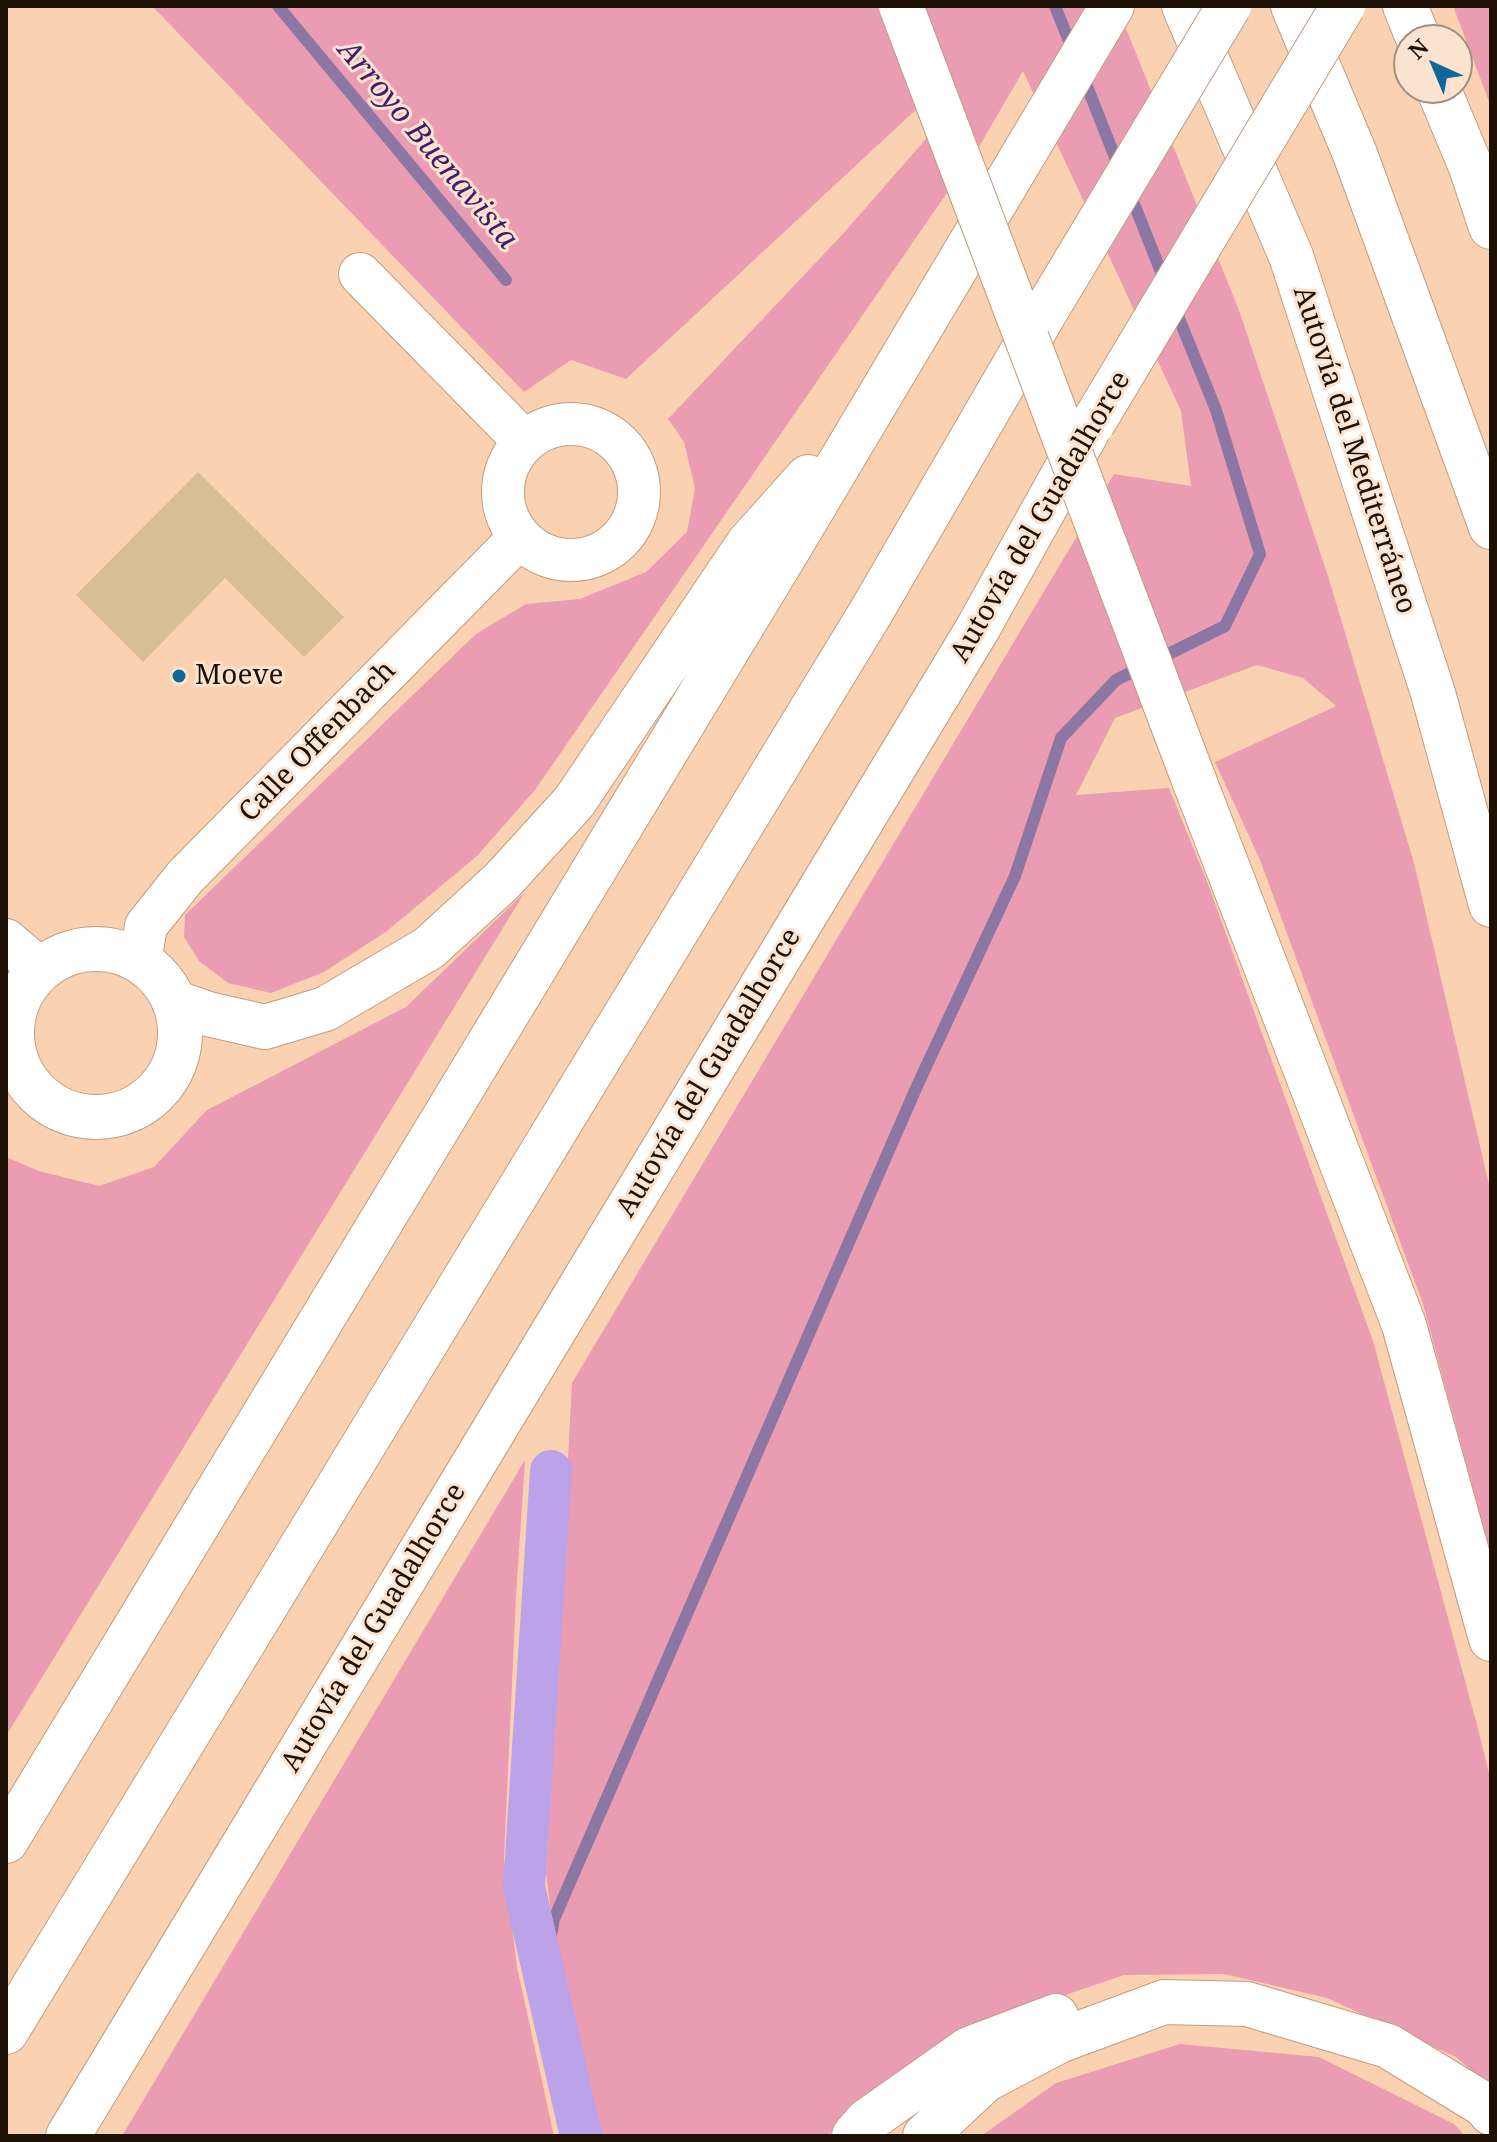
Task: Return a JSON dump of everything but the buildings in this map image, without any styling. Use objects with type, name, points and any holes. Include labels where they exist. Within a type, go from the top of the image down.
[{"type":"main road","points":[[901,6],[1404,1325],[1491,1639]]},
{"type":"main road","points":[[6,1841],[1112,6]]},
{"type":"main road","name":"Autovía del Mediterráneo","points":[[1184,6],[1291,256],[1433,693],[1491,905]]},
{"type":"main road","points":[[6,2032],[863,626],[1047,309],[1229,6]]},
{"type":"main road","points":[[1293,6],[1355,154],[1491,527]]},
{"type":"main road","name":"Autovía del Guadalhorce","points":[[76,2123],[978,628],[1093,423],[1343,6]]},
{"type":"main road","points":[[1445,104],[1471,167],[1491,227]]},
{"type":"main road","points":[[174,1002],[208,1014],[265,1027],[325,1009],[429,948],[502,881],[574,802],[748,544],[874,404]]},
{"type":"main road","points":[[6,1110],[60,1110],[87,1117],[116,1116],[142,1104],[163,1084],[176,1058],[180,1030],[174,1002],[160,979],[140,962],[118,951],[89,950],[63,956],[41,970],[27,986],[17,1006],[9,1031],[13,1052],[23,1076],[39,1095],[60,1110]]},
{"type":"main road","points":[[925,2136],[985,2080],[1059,2041],[1164,2002]]},
{"type":"main road","points":[[854,2136],[867,2121],[969,2049],[1076,2008],[1164,2002],[1247,2004],[1388,2046],[1483,2104],[1491,2113]]},
{"type":"street","points":[[360,274],[525,442]]},
{"type":"street","points":[[567,424],[590,426],[611,436],[627,452],[637,473],[640,495],[635,518],[622,537],[604,552],[582,559],[559,559],[538,552],[520,537],[509,520],[503,499],[504,478],[512,458],[525,442],[545,429],[567,424]]},
{"type":"street","name":"Calle Offenbach","points":[[140,962],[146,926],[185,877],[520,537]]},
{"type":"street","points":[[6,940],[41,970]]},
{"type":"shaded area","points":[[152,6],[1117,6],[1240,313],[1328,576],[1414,863],[1491,1193],[1491,1556],[1423,1304],[1260,860],[1215,762],[1336,706],[1303,678],[1257,665],[1115,718],[1076,795],[1169,788],[1208,884],[1373,1341],[1491,1781],[1491,2087],[1456,2057],[1327,1998],[1224,1974],[1124,1975],[992,2020],[879,2086],[827,2136],[598,2136],[555,1945],[546,1873],[572,1383],[1114,474],[1191,486],[1181,411],[1023,71],[980,145],[535,790],[477,856],[387,931],[324,972],[271,993],[228,983],[199,961],[184,937],[185,915],[476,634],[526,604],[580,599],[646,572],[687,532],[695,488],[684,442],[668,419],[841,236],[960,100],[950,78],[626,379],[571,360],[524,392]]},
{"type":"shaded area","points":[[1453,6],[1491,6],[1491,107],[1473,59],[1473,24],[1460,24]]},
{"type":"shaded area","points":[[525,892],[6,1736],[6,1157],[39,1171],[99,1186],[154,1167],[207,1110],[406,1007]]},
{"type":"shaded area","points":[[525,1460],[504,1859],[517,1967],[554,2136],[122,2136]]},
{"type":"shaded area","points":[[1180,2044],[1319,2057],[1454,2124],[1465,2136],[981,2136],[1056,2083]]},
{"type":"waterway","name":"Arroyo Buenavista","points":[[278,6],[506,280]]},
{"type":"waterway","points":[[1055,6],[1073,51]]},
{"type":"waterway","points":[[1083,76],[1120,170]]},
{"type":"waterway","points":[[1129,191],[1165,282]]},
{"type":"waterway","points":[[544,1975],[554,1919],[917,1086],[1015,876],[1061,738],[1116,680],[1225,626],[1260,554],[1216,410],[1174,306]]},
{"type":"waterway","points":[[551,1471],[524,1887],[581,2136]]},
{"type":"place","name":"Moeve","points":[[179,676]]}]
